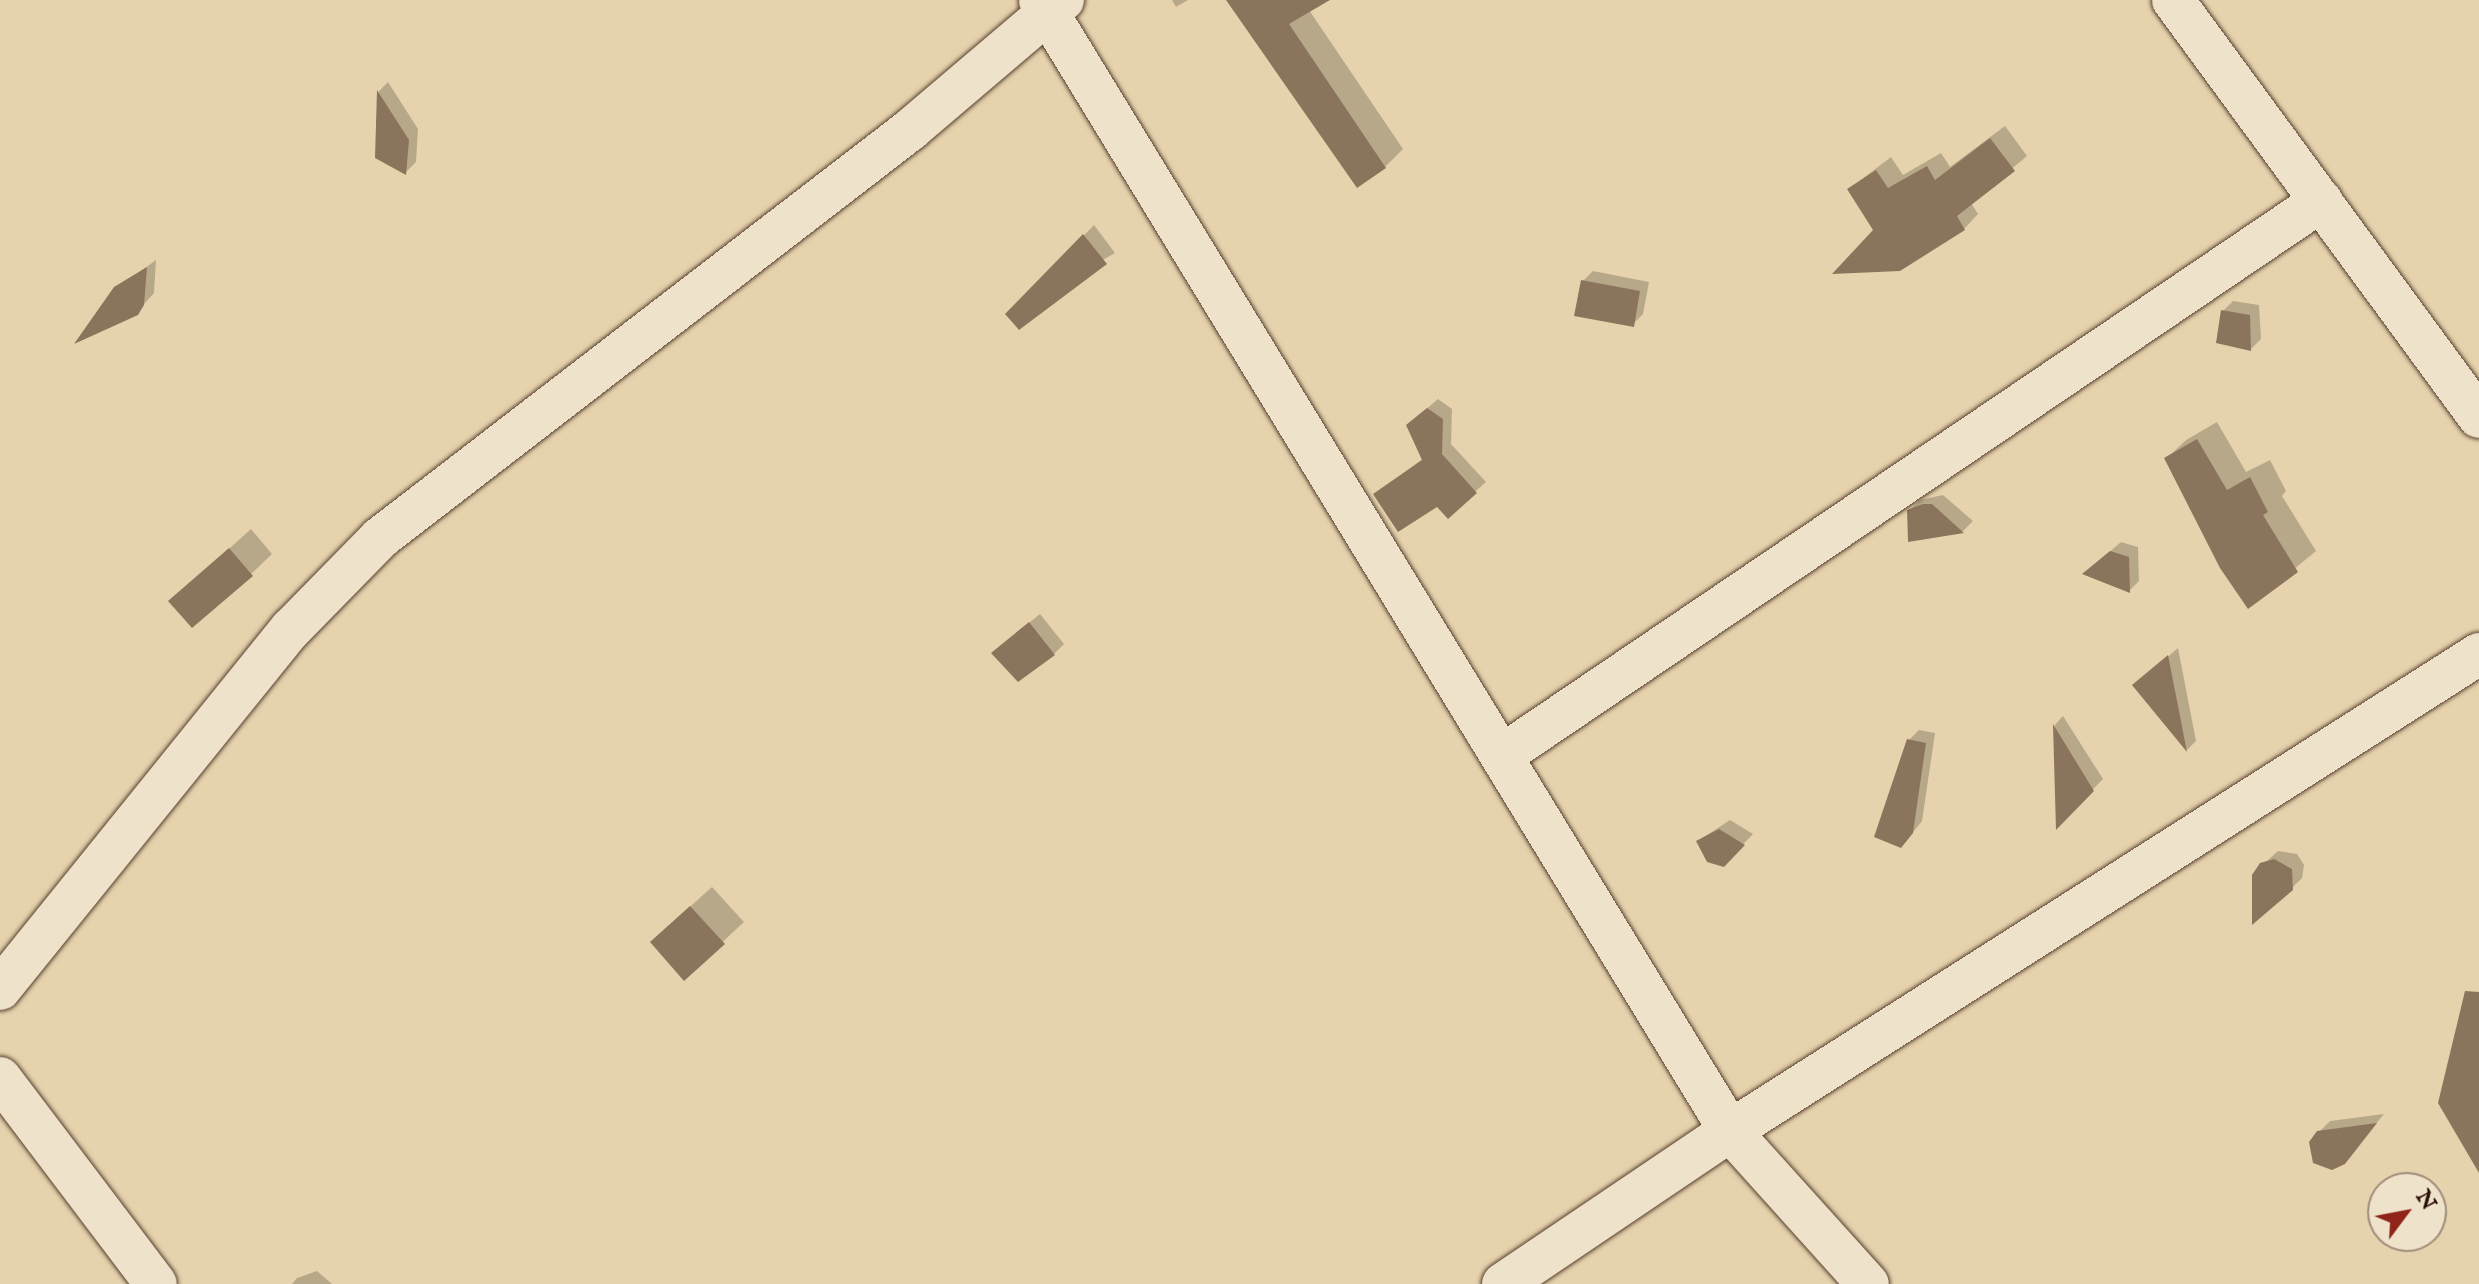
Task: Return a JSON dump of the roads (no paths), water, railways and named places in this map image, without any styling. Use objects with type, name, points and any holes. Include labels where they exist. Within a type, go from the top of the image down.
[{"type":"street","points":[[2173,0],[2479,417]]},
{"type":"street","points":[[0,989],[291,629],[380,538],[825,197],[1051,4],[1730,1131],[1868,1284]]},
{"type":"street","points":[[1504,754],[2321,201]]},
{"type":"street","points":[[1503,1284],[1730,1131],[2479,654]]},
{"type":"street","points":[[0,1078],[156,1284]]}]
